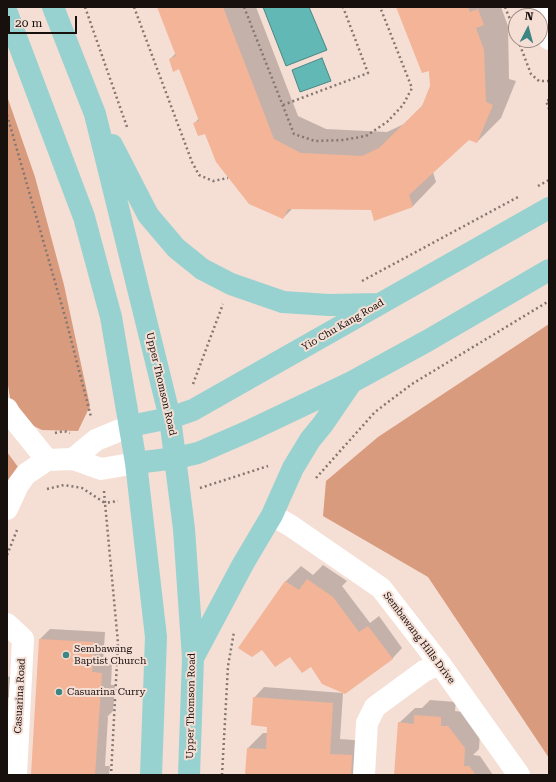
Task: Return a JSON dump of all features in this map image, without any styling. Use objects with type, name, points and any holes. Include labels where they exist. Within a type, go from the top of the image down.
[{"type":"main road","name":"Upper Thomson Road","points":[[53,7],[95,114],[170,418],[184,528],[193,658],[189,775]]},
{"type":"main road","points":[[7,13],[84,217],[111,317],[136,463],[156,637],[151,775]]},
{"type":"main road","points":[[95,114],[148,215],[176,248],[202,269],[231,284],[283,302],[329,305],[381,304]]},
{"type":"main road","name":"Yio Chu Kang Road","points":[[130,426],[170,418],[193,410],[549,208]]},
{"type":"main road","points":[[136,463],[176,458],[198,453],[251,430],[352,382],[427,341],[549,270]]},
{"type":"main road","points":[[193,658],[272,515],[293,468],[310,440],[352,382]]},
{"type":"street","points":[[7,409],[47,460]]},
{"type":"street","points":[[73,459],[96,440],[130,426]]},
{"type":"street","points":[[7,509],[18,485],[26,474],[47,460],[73,459],[101,469],[136,463]]},
{"type":"street","name":"Sembawang Hills Drive","points":[[272,515],[291,526],[381,588],[440,664],[519,775]]},
{"type":"street","name":"Casuarina Road","points":[[7,624],[23,639],[16,775]]},
{"type":"street","points":[[364,775],[367,723],[375,706],[424,671],[440,664]]},
{"type":"path","points":[[85,7],[127,127]]},
{"type":"path","points":[[134,7],[192,162],[199,174],[213,181],[228,178]]},
{"type":"path","points":[[244,7],[294,134],[315,141],[343,140],[366,136],[387,122],[402,105],[412,88],[380,7]]},
{"type":"path","points":[[283,105],[368,73],[343,7]]},
{"type":"path","points":[[521,48],[531,74],[539,81],[549,81]]},
{"type":"path","points":[[549,100],[546,101],[549,109]]},
{"type":"path","points":[[7,115],[70,334],[91,413],[96,440]]},
{"type":"path","points":[[535,188],[549,180]]},
{"type":"path","points":[[359,283],[521,196]]},
{"type":"path","points":[[316,478],[375,412],[412,384],[549,301]]},
{"type":"path","points":[[192,386],[223,304]]},
{"type":"path","points":[[206,487],[273,464]]},
{"type":"path","points":[[46,489],[64,485],[82,488],[105,503],[118,643],[111,775]]},
{"type":"path","points":[[7,555],[18,529]]},
{"type":"path","points":[[222,775],[228,666],[235,629]]},
{"type":"shaded area","points":[[7,96],[35,177],[64,285],[90,406],[78,431],[42,430],[13,416],[7,379]]},
{"type":"shaded area","points":[[549,324],[549,758],[428,577],[323,516],[326,481],[378,437]]},
{"type":"shaded area","points":[[7,452],[21,471],[7,495]]},
{"type":"water","points":[[263,7],[309,7],[327,50],[286,66]]},
{"type":"water","points":[[322,58],[331,81],[300,92],[292,70]]},
{"type":"building","points":[[157,7],[223,7],[274,139],[301,153],[362,156],[379,148],[422,106],[430,86],[429,71],[422,73],[396,7],[468,7],[470,12],[478,9],[484,25],[476,28],[484,50],[486,102],[493,105],[477,143],[469,140],[409,195],[413,207],[374,221],[371,210],[288,209],[283,219],[249,204],[216,162],[205,134],[198,136],[193,123],[199,121],[179,69],[173,72],[169,59],[176,56]]},
{"type":"building","points":[[307,579],[333,597],[359,632],[368,626],[393,659],[345,694],[322,684],[311,667],[302,673],[290,657],[275,667],[262,650],[252,657],[238,648],[285,581],[299,590]]},
{"type":"building","points":[[39,639],[94,642],[92,672],[102,673],[95,775],[31,775]]},
{"type":"building","points":[[253,697],[333,703],[330,754],[352,755],[351,775],[245,775],[247,748],[266,749],[267,727],[251,725]]},
{"type":"building","points":[[414,715],[441,717],[441,726],[448,726],[465,748],[464,766],[469,766],[476,775],[394,775],[398,722],[414,724]]},
{"type":"place","name":"Sembawang Baptist Church","points":[[66,655]]},
{"type":"place","name":"Casuarina Curry","points":[[59,692]]}]
